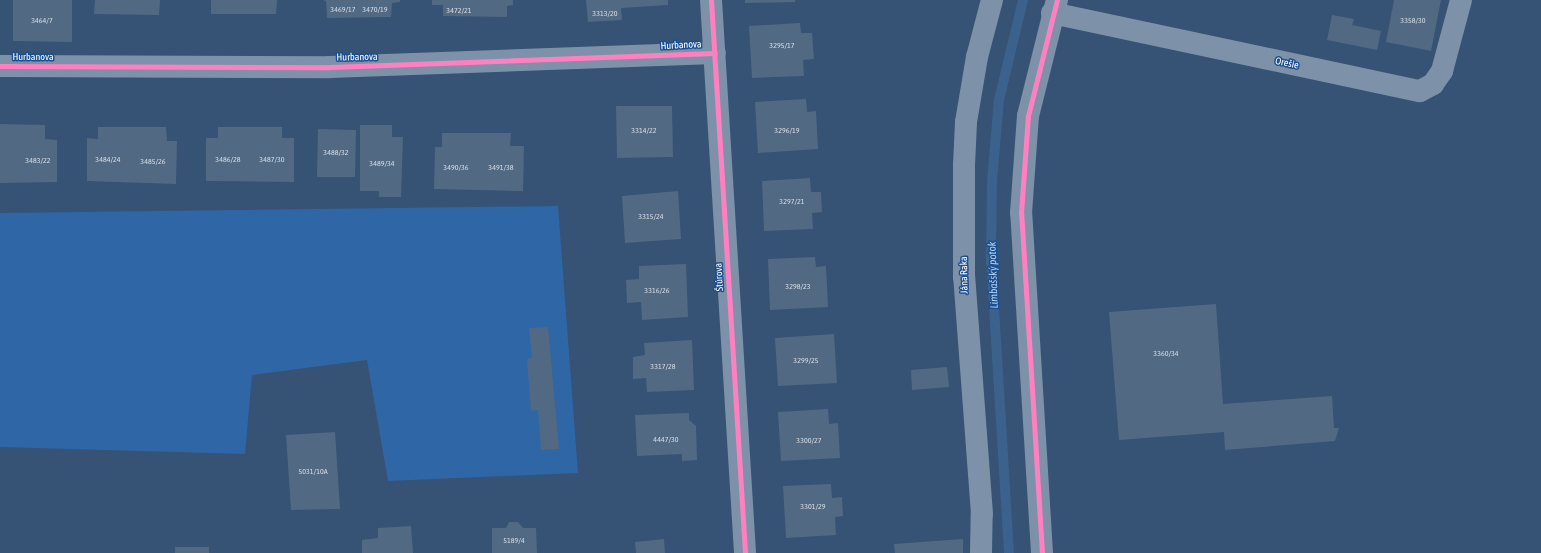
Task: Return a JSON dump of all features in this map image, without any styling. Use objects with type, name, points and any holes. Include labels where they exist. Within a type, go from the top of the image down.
[{"type":"street","name":"Štúrova","points":[[711,0],[745,553]]},
{"type":"street","name":"Jána Raka","points":[[981,553],[982,514],[966,321],[964,165],[966,122],[975,64],[992,0]]},
{"type":"street","name":"Orešie","points":[[1054,6],[1420,91],[1433,84],[1442,71],[1461,0]]},
{"type":"street","points":[[1042,553],[1021,213],[1028,116],[1054,6]]},
{"type":"street","name":"Hurbanova","points":[[0,66],[330,66],[715,52]]},
{"type":"shaded area","points":[[558,206],[578,473],[388,481],[367,360],[252,375],[245,454],[0,447],[0,213]]},
{"type":"building","points":[[13,0],[72,0],[72,42],[13,41]]},
{"type":"building","points":[[95,0],[160,0],[159,15],[94,14]]},
{"type":"building","points":[[211,0],[277,0],[276,14],[211,14]]},
{"type":"building","points":[[323,0],[400,0],[400,2],[392,3],[391,17],[327,18],[326,1]]},
{"type":"building","points":[[432,0],[513,0],[513,5],[507,6],[507,17],[443,16],[443,5],[432,5]]},
{"type":"building","points":[[586,0],[668,0],[668,5],[621,8],[622,20],[588,22]]},
{"type":"building","points":[[745,0],[795,0],[795,2],[745,3]]},
{"type":"building","points":[[1394,0],[1441,0],[1431,51],[1386,42]]},
{"type":"building","points":[[1332,15],[1354,19],[1352,25],[1381,31],[1377,50],[1327,40]]},
{"type":"building","points":[[800,23],[801,33],[812,33],[814,59],[803,60],[804,76],[752,78],[749,26]]},
{"type":"building","points":[[806,99],[807,112],[816,111],[818,149],[758,153],[755,102]]},
{"type":"building","points":[[616,106],[672,106],[673,157],[617,158]]},
{"type":"building","points":[[0,124],[45,125],[45,139],[57,140],[57,182],[0,183]]},
{"type":"building","points":[[360,125],[392,125],[392,137],[403,137],[401,197],[379,197],[379,191],[360,191]]},
{"type":"building","points":[[98,127],[166,127],[167,141],[177,141],[176,184],[87,181],[87,138],[98,139]]},
{"type":"building","points":[[218,127],[282,127],[282,138],[294,138],[294,182],[206,181],[206,138],[218,138]]},
{"type":"building","points":[[318,129],[356,130],[355,177],[317,177]]},
{"type":"building","points":[[442,133],[511,133],[510,146],[524,146],[523,191],[434,189],[435,147],[442,147]]},
{"type":"building","points":[[810,178],[811,192],[821,192],[822,212],[812,213],[813,229],[764,231],[762,181]]},
{"type":"building","points":[[678,191],[681,239],[625,243],[622,196]]},
{"type":"building","points":[[815,257],[816,267],[826,266],[828,307],[770,310],[768,259]]},
{"type":"building","points":[[686,264],[688,317],[642,320],[641,302],[627,303],[626,280],[639,279],[639,266]]},
{"type":"building","points":[[1216,304],[1223,404],[1332,396],[1334,428],[1339,428],[1335,441],[1225,450],[1224,432],[1119,440],[1109,312]]},
{"type":"building","points":[[548,327],[559,449],[541,450],[538,410],[531,411],[527,359],[532,358],[529,328]]},
{"type":"building","points":[[834,334],[837,383],[778,386],[775,338]]},
{"type":"building","points":[[692,340],[694,390],[647,392],[646,378],[633,379],[633,357],[645,355],[644,343]]},
{"type":"building","points":[[947,367],[949,387],[912,390],[911,370]]},
{"type":"building","points":[[828,409],[829,424],[838,423],[840,458],[781,461],[778,412]]},
{"type":"building","points":[[689,413],[689,420],[696,426],[697,460],[682,461],[682,454],[637,456],[635,415]]},
{"type":"building","points":[[335,432],[340,509],[291,510],[286,435]]},
{"type":"building","points":[[831,484],[832,498],[842,497],[843,516],[835,517],[836,535],[786,538],[783,486]]},
{"type":"building","points":[[509,522],[518,522],[523,528],[536,528],[537,553],[492,553],[492,528],[506,528]]},
{"type":"building","points":[[411,526],[413,553],[362,553],[362,540],[378,538],[378,528]]},
{"type":"building","points":[[664,539],[665,553],[636,553],[635,542]]},
{"type":"building","points":[[963,539],[963,553],[895,553],[894,544]]},
{"type":"building","points":[[175,547],[209,547],[209,553],[175,553]]},
{"type":"waterway","name":"Limbašský potok","points":[[1009,553],[991,262],[992,181],[999,100],[1023,0]]},
{"type":"cycle path","points":[[711,0],[745,553]]},
{"type":"cycle path","points":[[1042,553],[1021,213],[1028,116],[1057,0]]},
{"type":"cycle path","points":[[0,66],[330,67],[715,53]]}]
